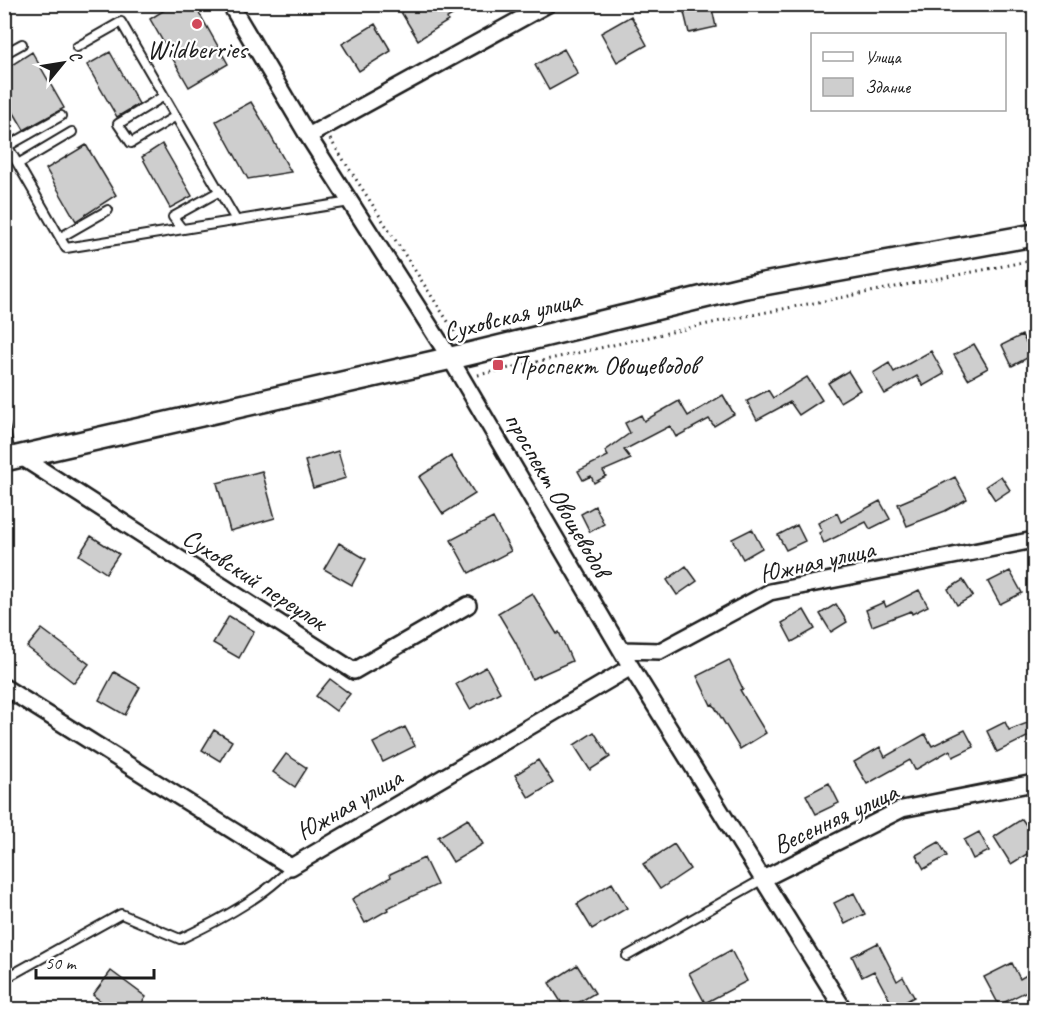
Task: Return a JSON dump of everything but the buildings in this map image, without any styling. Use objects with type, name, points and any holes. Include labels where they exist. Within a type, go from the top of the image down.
[{"type":"street","name":"проспект Овощеводов","points":[[230,4],[350,202],[459,356],[631,667],[844,1010]]},
{"type":"street","points":[[308,136],[549,4]]},
{"type":"street","name":"Суховская улица","points":[[12,458],[459,356],[741,288],[1035,235]]},
{"type":"street","name":"Суховский переулок","points":[[12,458],[354,670],[468,605]]},
{"type":"street","name":"Южная улица","points":[[622,650],[660,651],[770,592],[1035,540]]},
{"type":"street","name":"Южная улица","points":[[4,687],[291,867],[631,667]]},
{"type":"street","name":"Весенняя улица","points":[[763,879],[902,809],[1035,783]]},
{"type":"lane","points":[[77,47],[121,22],[236,220]]},
{"type":"lane","points":[[4,54],[22,44]]},
{"type":"lane","points":[[164,96],[118,124],[131,143],[176,116]]},
{"type":"lane","points":[[61,116],[6,143],[66,248],[350,202]]},
{"type":"lane","points":[[18,164],[72,132]]},
{"type":"lane","points":[[182,229],[173,218],[220,191]]},
{"type":"lane","points":[[61,237],[108,210]]},
{"type":"lane","points":[[4,426],[12,458]]},
{"type":"lane","points":[[4,978],[121,914],[180,939],[219,920],[282,878],[291,867]]},
{"type":"lane","points":[[627,956],[763,879]]},
{"type":"path","points":[[324,128],[459,356],[480,375],[721,321],[1035,260]]},
{"type":"place","name":"Wildberries","points":[[197,24]]},
{"type":"place","name":"Проспект Овощеводов","points":[[498,365]]}]
